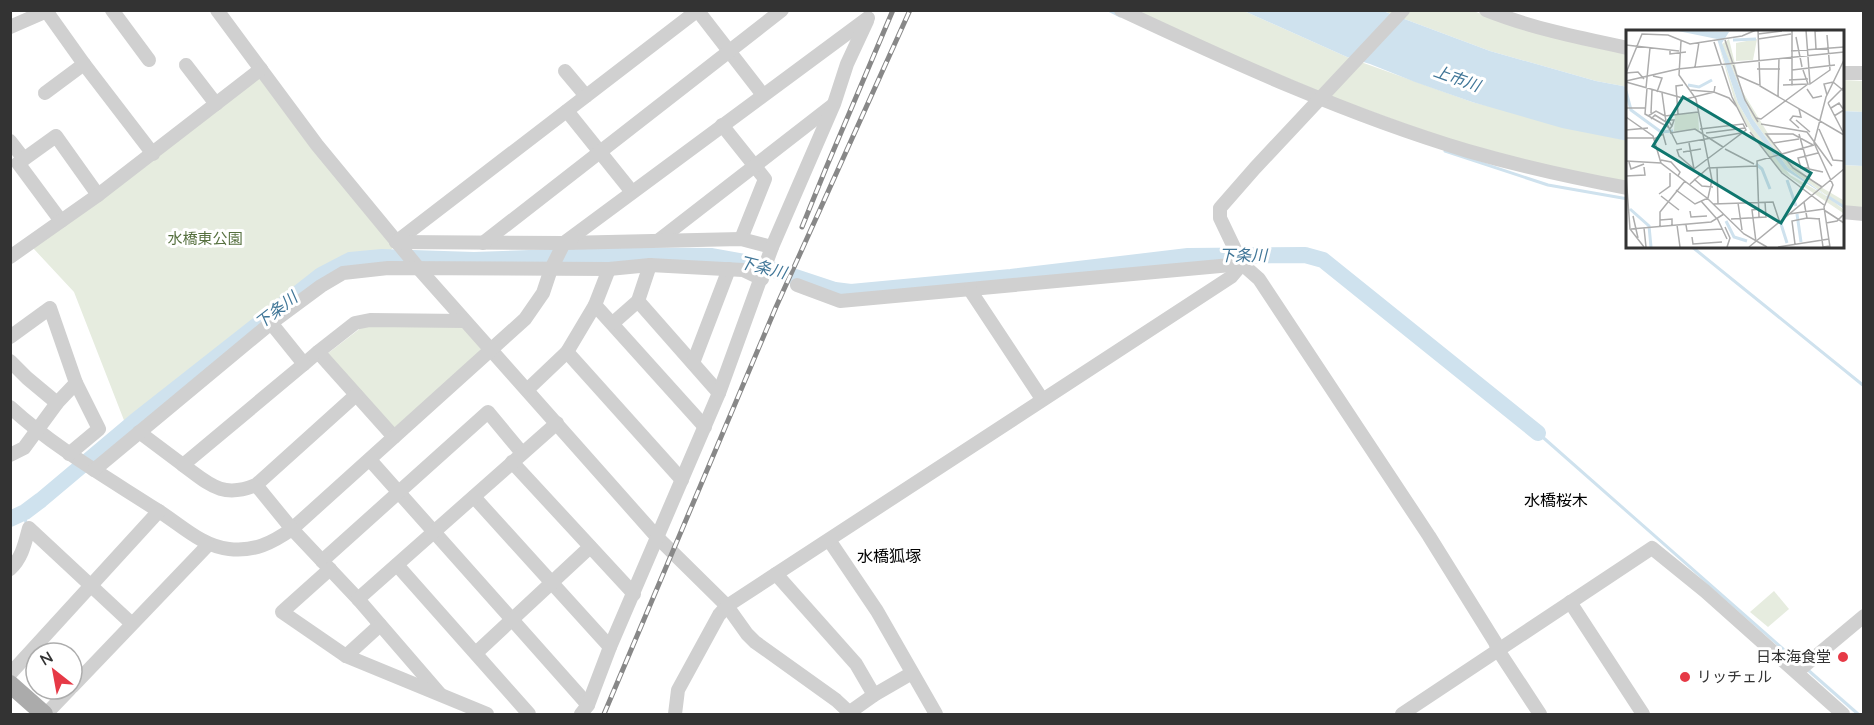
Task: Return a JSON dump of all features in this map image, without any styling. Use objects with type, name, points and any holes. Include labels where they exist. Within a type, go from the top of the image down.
[{"type":"main road","points":[[10,684],[45,714]]},
{"type":"street","points":[[112,10],[149,60]]},
{"type":"street","points":[[217,10],[317,145],[399,245],[657,537],[727,606],[747,634],[850,713],[873,695],[912,673]]},
{"type":"street","points":[[483,243],[782,10]]},
{"type":"street","points":[[1121,10],[1292,87],[1340,106],[1468,151],[1567,176],[1626,188]]},
{"type":"street","points":[[1403,10],[1220,208],[1220,218],[1242,264],[1259,279],[1430,536],[1495,642],[1497,650],[1540,714]]},
{"type":"street","points":[[1486,10],[1548,29],[1626,48]]},
{"type":"street","points":[[10,27],[48,11],[84,64],[153,154]]},
{"type":"street","points":[[399,245],[586,96],[698,11],[763,95]]},
{"type":"street","points":[[10,407],[37,431],[71,456],[159,511],[208,545],[229,549],[251,549],[273,543],[370,460],[525,319],[543,293],[552,266],[563,246],[870,14]]},
{"type":"street","points":[[585,710],[719,393],[771,250],[834,104],[847,64],[870,14]]},
{"type":"street","points":[[45,93],[84,64]]},
{"type":"street","points":[[186,65],[216,104]]},
{"type":"street","points":[[12,251],[98,195],[261,69]]},
{"type":"street","points":[[565,71],[586,96]]},
{"type":"street","points":[[1844,72],[1863,73]]},
{"type":"street","points":[[659,240],[834,104]]},
{"type":"street","points":[[567,111],[632,192]]},
{"type":"street","points":[[722,124],[765,179],[741,239]]},
{"type":"street","points":[[17,159],[56,136],[98,195]]},
{"type":"street","points":[[10,141],[17,159],[61,221]]},
{"type":"street","points":[[1844,212],[1863,214]]},
{"type":"street","points":[[399,245],[483,243],[563,246],[659,240],[741,239],[771,250]]},
{"type":"street","points":[[797,285],[840,301],[1242,264]]},
{"type":"street","points":[[675,714],[678,690],[719,615],[727,606],[1231,277],[1242,264]]},
{"type":"street","points":[[89,468],[139,432],[271,324],[321,286],[343,273],[417,266],[552,266],[609,269],[650,265],[743,270],[763,275]]},
{"type":"street","points":[[613,323],[638,301],[650,265]]},
{"type":"street","points":[[527,390],[567,352],[595,305],[609,269]]},
{"type":"street","points":[[693,363],[729,269]]},
{"type":"street","points":[[970,290],[1042,399]]},
{"type":"street","points":[[638,301],[719,393]]},
{"type":"street","points":[[595,305],[705,427]]},
{"type":"street","points":[[10,337],[50,308],[76,383],[99,429],[71,456]]},
{"type":"street","points":[[183,465],[355,323],[370,320],[464,321]]},
{"type":"street","points":[[271,324],[304,364]]},
{"type":"street","points":[[318,352],[394,437]]},
{"type":"street","points":[[567,352],[682,480]]},
{"type":"street","points":[[10,362],[57,403]]},
{"type":"street","points":[[10,455],[24,448],[57,403],[76,383]]},
{"type":"street","points":[[139,432],[221,491],[235,490],[256,485],[356,395]]},
{"type":"street","points":[[487,714],[443,698],[346,656],[282,612],[399,491],[488,412],[517,457],[590,547],[634,594]]},
{"type":"street","points":[[358,599],[557,423]]},
{"type":"street","points":[[370,460],[513,619],[585,710]]},
{"type":"street","points":[[256,485],[292,529],[358,599],[443,698]]},
{"type":"street","points":[[474,497],[610,647]]},
{"type":"street","points":[[10,674],[159,511]]},
{"type":"street","points":[[10,569],[23,550],[29,528],[131,623]]},
{"type":"street","points":[[829,540],[877,611],[936,714]]},
{"type":"street","points":[[84,674],[208,545]]},
{"type":"street","points":[[476,653],[590,547]]},
{"type":"street","points":[[1402,714],[1652,548],[1749,630],[1801,668],[1843,714]]},
{"type":"street","points":[[397,566],[529,714]]},
{"type":"street","points":[[776,574],[856,664],[873,695]]},
{"type":"street","points":[[1570,603],[1643,714]]},
{"type":"street","points":[[1801,668],[1863,615]]},
{"type":"street","points":[[1749,630],[1760,620]]},
{"type":"street","points":[[346,656],[380,625]]},
{"type":"street","points":[[45,714],[58,701]]},
{"type":"green space","points":[[1134,11],[1244,11],[1347,57],[1472,102],[1626,140],[1626,182],[1559,170],[1480,151],[1340,100],[1194,39]]},
{"type":"green space","points":[[1383,11],[1473,11],[1525,28],[1626,52],[1626,87],[1596,81],[1490,51]]},
{"type":"green space","name":"水橋東公園","points":[[261,69],[393,248],[382,257],[350,260],[321,275],[127,428],[74,292],[33,248]]},
{"type":"green space","points":[[1844,80],[1863,81],[1863,112],[1844,111]]},
{"type":"green space","points":[[1844,165],[1863,166],[1863,208],[1844,206]]},
{"type":"green space","points":[[462,325],[483,351],[394,428],[327,354],[362,327]]},
{"type":"green space","points":[[1774,591],[1789,609],[1768,627],[1750,612]]},
{"type":"water","name":"上市川","points":[[1244,11],[1383,11],[1490,51],[1596,81],[1626,87],[1626,141],[1562,128],[1472,102],[1347,57]]},
{"type":"water","points":[[1844,111],[1863,112],[1863,166],[1844,165]]},
{"type":"waterway","points":[[1108,10],[1120,16]]},
{"type":"waterway","points":[[1445,151],[1548,185],[1626,199]]},
{"type":"waterway","points":[[1693,248],[1864,386]]},
{"type":"waterway","name":"下条川","points":[[10,519],[25,512],[41,500],[135,421],[321,275],[350,260],[382,257],[474,260],[616,255],[712,256],[756,264],[835,290],[851,292],[1011,277],[1188,256],[1305,255],[1323,260],[1538,433]]},
{"type":"waterway","points":[[1538,433],[1800,664]]},
{"type":"waterway","points":[[25,512],[26,525]]},
{"type":"waterway","points":[[1808,670],[1858,714]]},
{"type":"railway","points":[[802,227],[893,10]]},
{"type":"railway","points":[[604,714],[776,307],[910,10]]},
{"type":"place","name":"日本海食堂","points":[[1843,657]]},
{"type":"place","name":"リッチェル","points":[[1685,677]]},
{"type":"district","name":"水橋桜木","points":[[1556,500]]},
{"type":"district","name":"水橋狐塚","points":[[889,556]]}]
